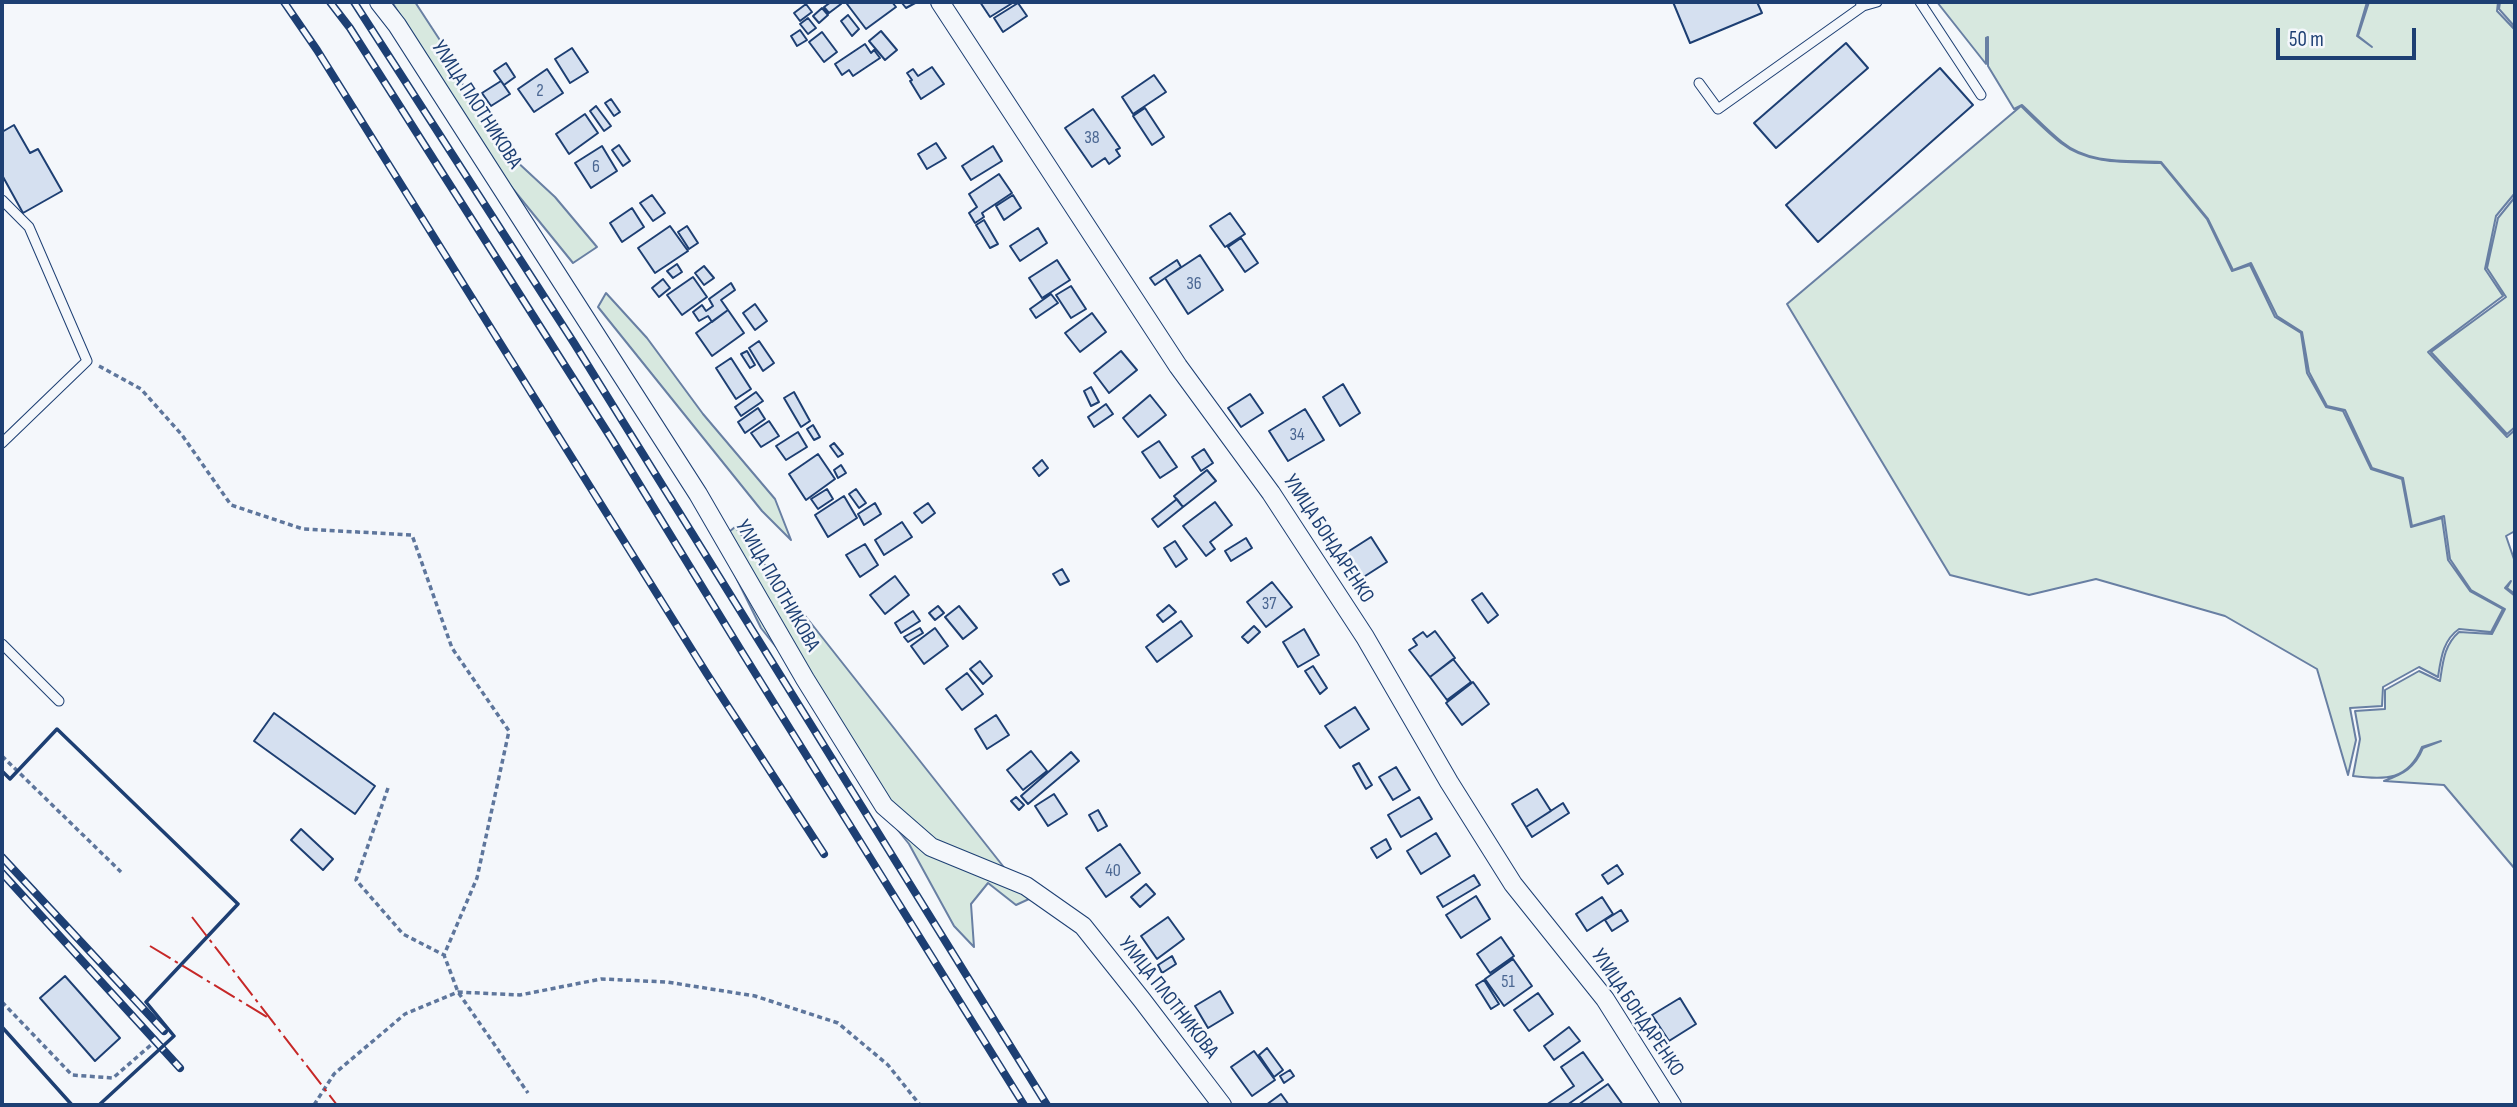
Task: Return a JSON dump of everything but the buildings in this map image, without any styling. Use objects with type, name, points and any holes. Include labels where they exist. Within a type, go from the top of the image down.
[{"type":"street","name":"УЛИЦА ПЛОТНИКОВА","points":[[379,2],[412,49],[698,494],[805,679],[884,806],[930,847],[1026,886],[1083,926],[1222,1105]]},
{"type":"street","name":"УЛИЦА БОНДАРЕНКО","points":[[940,2],[1178,366],[1271,493],[1366,637],[1449,782],[1513,884],[1605,999],[1672,1105]]},
{"type":"lane","points":[[1699,83],[1718,109],[1861,4],[1877,2]]},
{"type":"lane","points":[[1920,2],[1981,94]]},
{"type":"lane","points":[[2,201],[29,227],[88,360],[2,443]]},
{"type":"lane","points":[[2,644],[59,701]]},
{"type":"path","points":[[88,360],[141,389],[183,435],[230,505],[303,529],[412,535],[452,648],[509,731],[477,878],[444,955]]},
{"type":"path","points":[[2,755],[121,873]]},
{"type":"path","points":[[388,788],[356,880],[404,934],[444,955],[458,992],[528,1093]]},
{"type":"path","points":[[314,1105],[334,1074],[405,1014],[458,992],[520,995],[601,979],[667,982],[755,996],[838,1023],[888,1065],[920,1105]]},
{"type":"path","points":[[2,1002],[72,1075],[113,1078],[152,1044]]},
{"type":"shaded area","points":[[392,2],[415,2],[449,54],[466,92],[500,146],[555,197],[597,247],[573,263],[500,173]]},
{"type":"shaded area","points":[[1937,2],[2367,2],[2357,36],[2372,47],[2358,36],[2369,2],[2498,2],[2497,11],[2515,30],[2515,193],[2496,216],[2485,269],[2503,296],[2428,352],[2507,437],[2515,430],[2515,531],[2506,536],[2515,562],[2515,594],[2507,588],[2511,581],[2505,588],[2515,596],[2515,869],[2444,785],[2384,781],[2397,776],[2408,769],[2423,748],[2441,741],[2422,747],[2410,766],[2394,776],[2353,776],[2360,739],[2355,711],[2385,709],[2385,690],[2419,671],[2440,681],[2445,654],[2454,637],[2459,632],[2492,634],[2505,609],[2471,590],[2450,559],[2444,516],[2412,526],[2403,478],[2372,468],[2345,410],[2327,406],[2309,372],[2302,332],[2277,316],[2251,263],[2233,270],[2208,219],[2161,162],[2110,160],[2085,155],[2062,142],[2022,105],[2014,109],[1988,66],[1988,37],[1986,64]]},
{"type":"shaded area","points":[[2500,2],[2515,2],[2515,27],[2499,9]]},
{"type":"shaded area","points":[[2021,106],[2061,143],[2084,155],[2109,161],[2161,163],[2207,219],[2232,271],[2250,265],[2275,317],[2301,333],[2307,373],[2326,407],[2343,411],[2371,469],[2402,479],[2411,527],[2442,518],[2448,560],[2470,591],[2503,609],[2491,632],[2459,629],[2449,638],[2438,677],[2419,667],[2383,687],[2382,706],[2350,708],[2356,740],[2348,775],[2317,669],[2225,616],[2096,579],[2029,595],[1950,575],[1787,304]]},
{"type":"shaded area","points":[[2515,197],[2515,427],[2507,434],[2431,352],[2506,297],[2487,268],[2498,218]]},
{"type":"shaded area","points":[[606,293],[647,338],[703,414],[775,499],[791,540],[762,511],[598,307]]},
{"type":"shaded area","points":[[735,527],[1029,899],[1016,905],[988,883],[971,904],[974,947],[954,926],[909,844],[862,785],[821,704],[761,628],[718,541]]},
{"type":"railway","points":[[284,2],[317,50],[707,674],[824,854]]},
{"type":"railway","points":[[330,2],[350,28],[611,438],[1024,1105]]},
{"type":"railway","points":[[354,2],[574,343],[1047,1105]]},
{"type":"railway","points":[[2,857],[164,1031]]},
{"type":"railway","points":[[2,873],[180,1068]]},
{"type":"wall","points":[[2,771],[10,779],[57,729],[238,904],[146,1002],[174,1036],[99,1105]]},
{"type":"wall","points":[[2,1027],[72,1105]]},
{"type":"power","points":[[192,917],[337,1105]]},
{"type":"power","points":[[150,946],[272,1020]]}]
